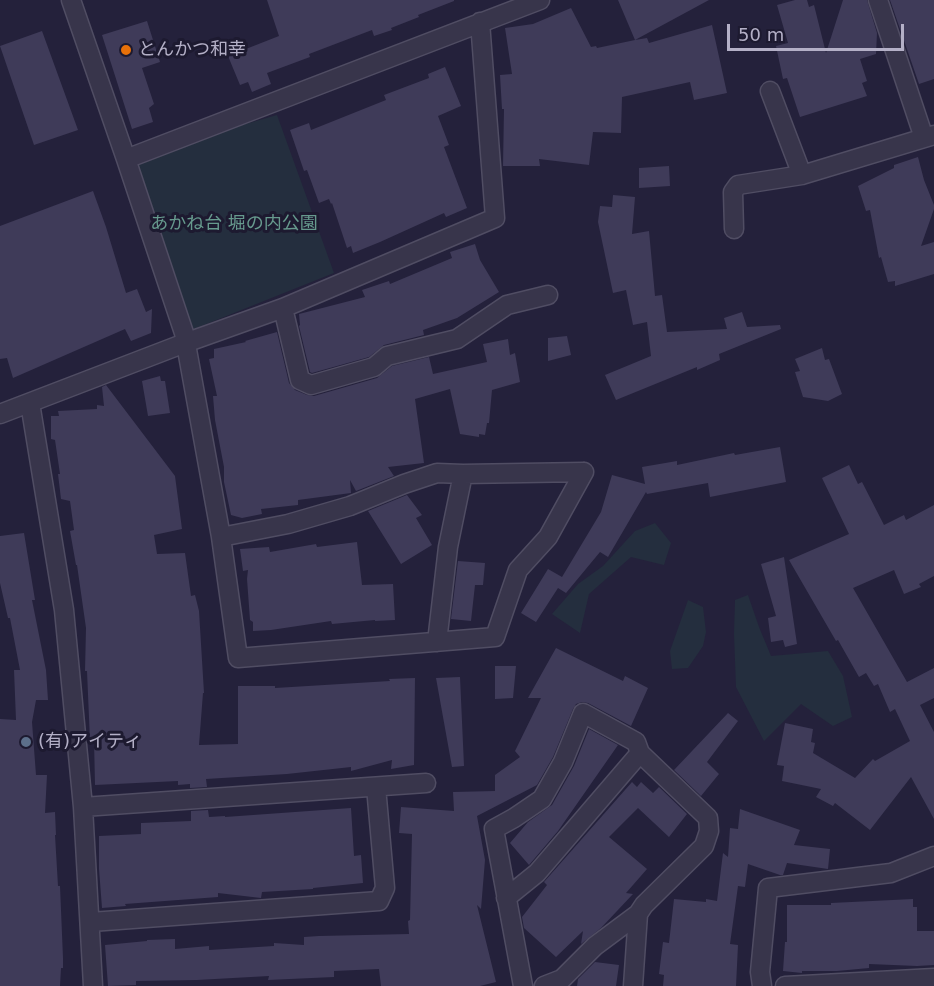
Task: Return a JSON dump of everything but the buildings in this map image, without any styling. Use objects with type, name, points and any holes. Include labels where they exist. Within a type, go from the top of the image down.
[{"type":"street","points":[[71,0],[184,333],[221,537],[238,658],[495,637],[518,570],[548,537],[584,472],[437,473],[350,506],[299,521],[221,537]]},
{"type":"street","points":[[126,159],[540,0]]},
{"type":"street","points":[[734,229],[733,192],[738,185],[802,175],[929,136],[878,0]]},
{"type":"street","points":[[0,414],[282,308],[495,218],[480,22]]},
{"type":"street","points":[[770,91],[802,175]]},
{"type":"street","points":[[282,308],[300,380],[311,385],[374,367],[387,356],[456,339],[507,305],[548,295]]},
{"type":"street","points":[[30,403],[64,610],[83,807],[93,986]]},
{"type":"street","points":[[437,642],[448,547],[463,474]]},
{"type":"street","points":[[522,986],[494,829],[542,799],[563,762],[583,713],[636,742],[640,753],[708,818],[709,831],[704,846],[644,905],[638,914],[595,946],[562,979],[544,986]]},
{"type":"street","points":[[506,898],[537,873],[640,753]]},
{"type":"street","points":[[83,807],[426,783]]},
{"type":"street","points":[[91,922],[379,901],[385,888],[376,787]]},
{"type":"street","points":[[762,986],[760,972],[768,888],[891,873],[934,855]]},
{"type":"street","points":[[633,986],[638,914]]},
{"type":"street","points":[[785,986],[934,978]]},
{"type":"green space","name":"あかね台 堀の内公園","points":[[277,115],[334,273],[184,333],[134,156]]},
{"type":"green space","points":[[655,523],[671,543],[664,565],[631,557],[589,594],[580,633],[552,614],[578,584],[603,566],[635,531]]},
{"type":"green space","points":[[748,595],[771,656],[828,651],[843,676],[852,717],[833,726],[801,704],[764,741],[736,687],[735,600]]},
{"type":"green space","points":[[688,600],[703,607],[706,632],[703,646],[688,668],[672,669],[670,651]]},
{"type":"place","name":"とんかつ和幸","points":[[126,50]]},
{"type":"place","name":"(有)アイティ","points":[[26,742]]}]
